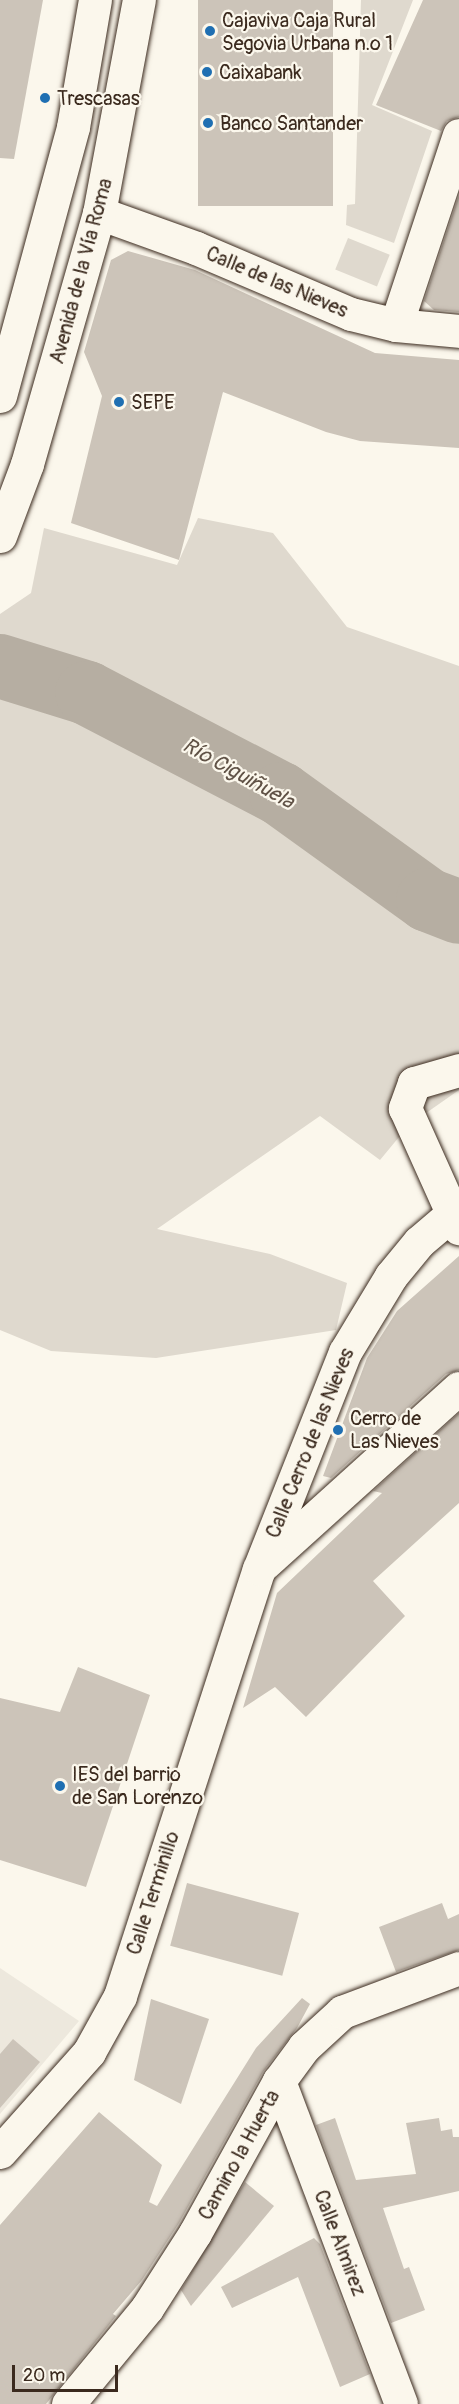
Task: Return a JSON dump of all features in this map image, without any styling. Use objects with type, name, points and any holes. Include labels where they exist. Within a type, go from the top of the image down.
[{"type":"street","points":[[0,477],[18,407],[2,382],[73,128],[95,0]]},
{"type":"street","points":[[41,245],[63,225],[99,213],[85,196],[84,181],[110,57],[114,0]]},
{"type":"street","name":"Avenida de la Vía Roma","points":[[0,536],[27,464],[99,213],[139,0]]},
{"type":"street","points":[[396,325],[459,135]]},
{"type":"street","name":"Calle de las Nieves","points":[[99,213],[196,249],[351,314],[396,325],[459,332]]},
{"type":"street","points":[[2,382],[37,354],[68,321]]},
{"type":"street","points":[[457,1218],[405,1108],[414,1083],[459,1070]]},
{"type":"street","name":"Calle Cerro de las Nieves","points":[[259,1569],[345,1352],[391,1276],[419,1242],[457,1218]]},
{"type":"street","points":[[259,1569],[459,1388]]},
{"type":"street","name":"Calle Terminillo","points":[[0,2152],[89,2052],[120,1996],[259,1569]]},
{"type":"street","name":"Camino la Huerta","points":[[68,2404],[147,2308],[195,2234],[279,2081],[304,2047],[342,2012],[459,1968]]},
{"type":"street","name":"Calle Almirez","points":[[279,2081],[401,2404]]},
{"type":"shaded area","points":[[361,0],[413,0],[372,105],[432,131],[394,243],[346,225],[347,205],[355,204]]},
{"type":"shaded area","points":[[348,238],[390,255],[377,286],[335,270]]},
{"type":"shaded area","points":[[198,518],[273,533],[347,627],[459,666],[459,1090],[409,1125],[380,1160],[320,1116],[157,1229],[270,1254],[347,1283],[336,1330],[156,1358],[51,1351],[0,1330],[0,614],[31,593],[44,528],[177,565]]},
{"type":"shaded area","points":[[0,1968],[79,2021],[0,2114]]},
{"type":"building","points":[[0,0],[43,0],[14,159],[0,158]]},
{"type":"building","points":[[198,0],[333,0],[333,206],[198,206]]},
{"type":"building","points":[[423,0],[459,0],[459,117],[447,121],[441,131],[376,105]]},
{"type":"building","points":[[459,195],[459,312],[434,310],[424,301]]},
{"type":"building","points":[[128,251],[195,270],[375,353],[459,360],[459,448],[360,441],[326,432],[223,392],[179,560],[71,523],[102,396],[84,352],[111,260]]},
{"type":"building","points":[[459,1256],[459,1370],[446,1374],[331,1478],[323,1476],[367,1358],[397,1311]]},
{"type":"building","points":[[459,1413],[459,1503],[373,1581],[405,1616],[306,1717],[275,1687],[243,1708],[277,1593],[382,1493],[373,1491]]},
{"type":"building","name":"IES del barrio de San Lorenzo","points":[[78,1667],[150,1695],[86,1887],[0,1860],[0,1698],[60,1712]]},
{"type":"building","points":[[187,1883],[299,1913],[282,1976],[170,1946]]},
{"type":"building","points":[[442,1903],[448,1919],[459,1914],[459,1950],[396,1972],[379,1927]]},
{"type":"building","points":[[302,1998],[310,2004],[297,2028],[263,2072],[179,2223],[142,2280],[113,2314],[116,2316],[46,2404],[0,2404],[0,2225],[99,2112],[162,2165],[149,2202],[157,2206],[256,2048]]},
{"type":"building","points":[[151,1999],[209,2019],[181,2104],[134,2080]]},
{"type":"building","points":[[13,2039],[40,2062],[0,2108],[0,2054]]},
{"type":"building","points":[[335,2118],[356,2180],[416,2174],[406,2123],[439,2118],[441,2131],[452,2129],[453,2137],[459,2137],[459,2191],[383,2208],[404,2269],[409,2267],[425,2310],[391,2323],[316,2125]]},
{"type":"building","points":[[245,2182],[274,2206],[191,2306],[181,2290]]},
{"type":"building","points":[[314,2238],[320,2244],[370,2374],[340,2387],[298,2277],[232,2308],[221,2287]]},
{"type":"waterway","name":"Río Ciguiñuela","points":[[0,666],[87,693],[281,794],[428,900],[459,912]]},
{"type":"place","name":"Cajaviva Caja Rural Segovia Urbana n.º 1","points":[[210,31]]},
{"type":"place","name":"Caixabank","points":[[207,72]]},
{"type":"place","name":"Trescasas","points":[[45,98]]},
{"type":"place","name":"Banco Santander","points":[[208,123]]},
{"type":"place","name":"SEPE","points":[[119,402]]},
{"type":"place","name":"Cerro de Las Nieves","points":[[338,1430]]},
{"type":"place","name":"IES del barrio de San Lorenzo","points":[[60,1786]]}]
